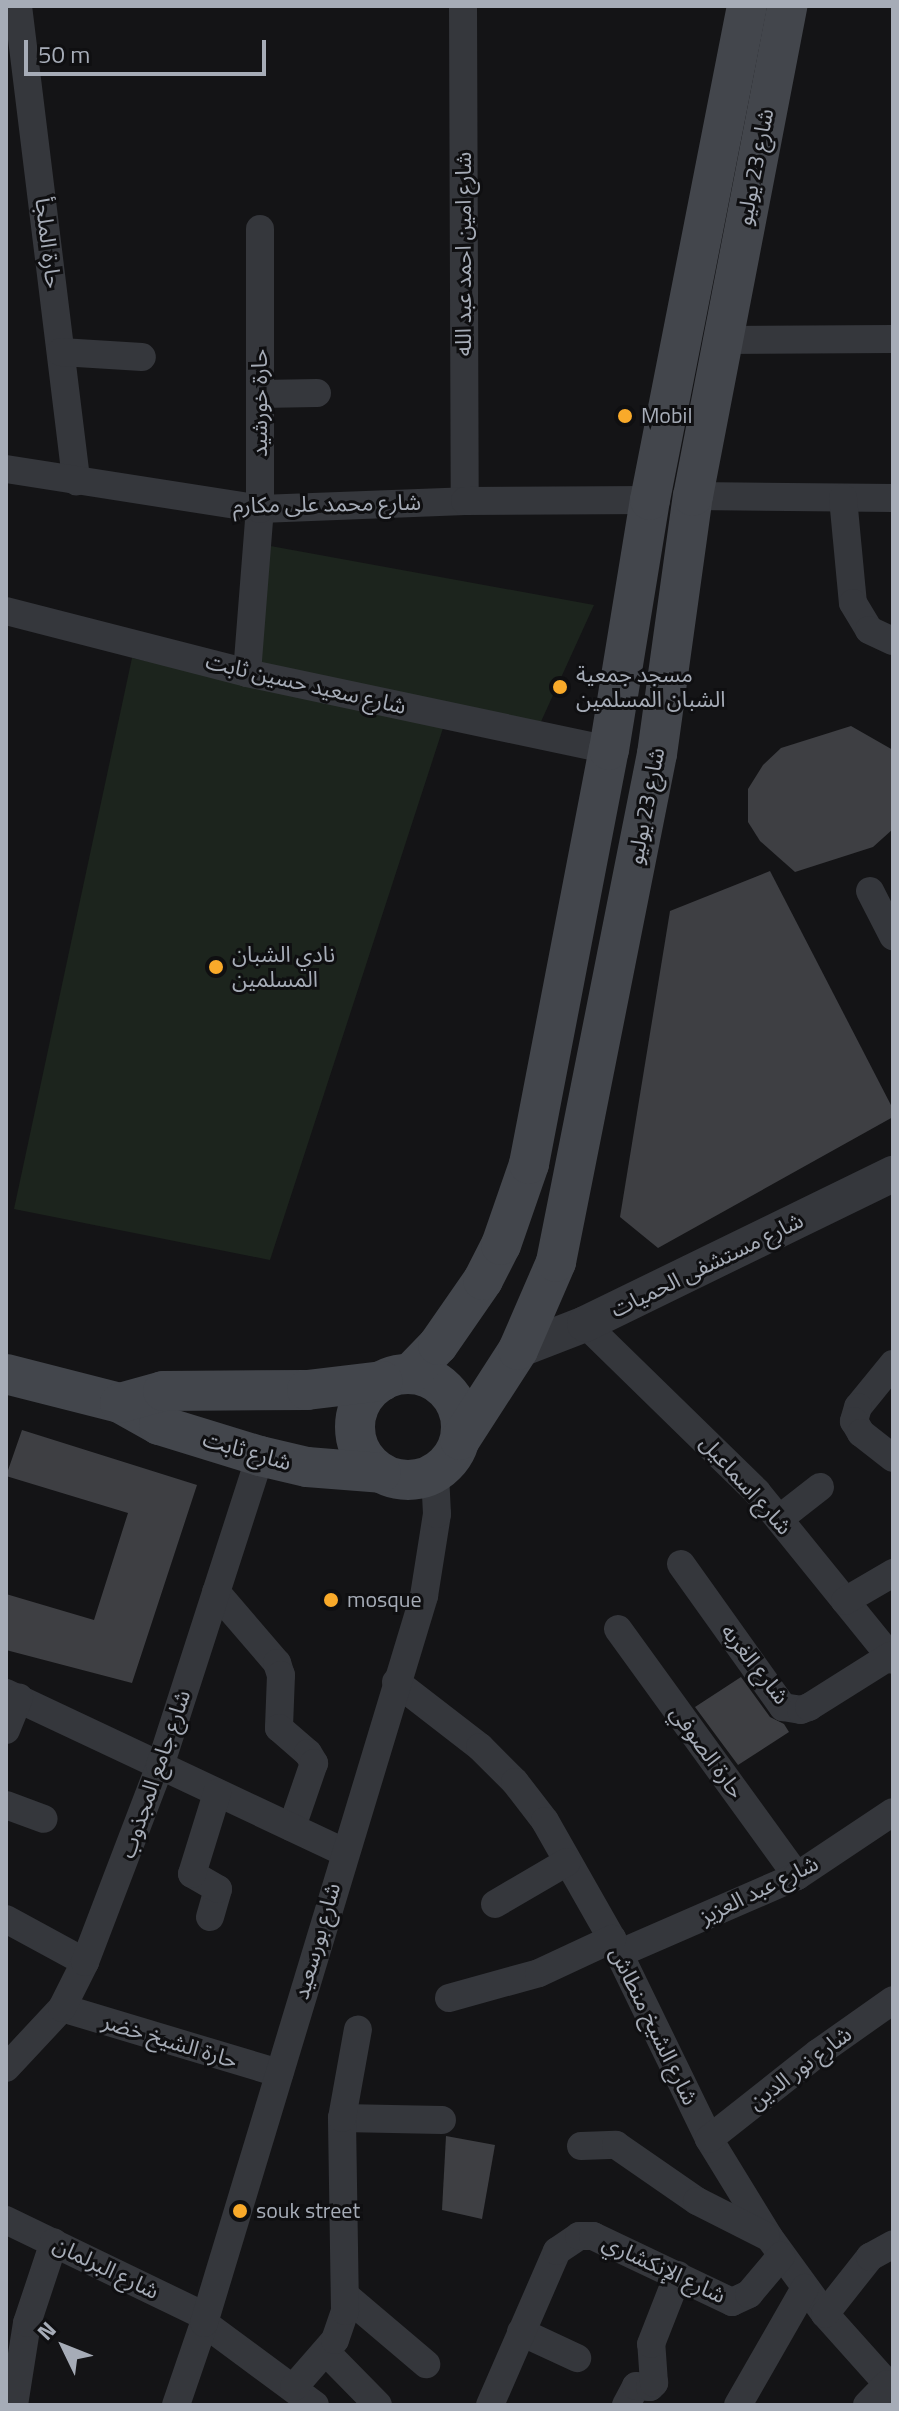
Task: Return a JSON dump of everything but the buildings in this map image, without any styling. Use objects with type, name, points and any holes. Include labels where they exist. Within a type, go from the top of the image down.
[{"type":"main road","name":"شارع 23 يوليو","points":[[396,1377],[462,1314],[501,1245],[529,1164],[609,750],[650,500],[747,6]]},
{"type":"main road","name":"شارع 23 يوليو","points":[[460,1440],[518,1350],[556,1262],[657,754],[693,496],[787,6]]},
{"type":"main road","points":[[516,1208],[564,1226]]},
{"type":"main road","points":[[462,1314],[518,1350]]},
{"type":"main road","name":"شارع ثابت","points":[[6,1374],[120,1403],[159,1425],[260,1456],[319,1469],[381,1473]]},
{"type":"main road","points":[[396,1377],[426,1377],[451,1396],[462,1424],[460,1440],[446,1465],[435,1474],[408,1481],[381,1473],[360,1450],[355,1419],[370,1390],[396,1377]]},
{"type":"main road","name":"شارع ثابت","points":[[120,1403],[163,1391],[307,1390],[396,1377]]},
{"type":"street","name":"حارة الملجأ","points":[[18,6],[76,481]]},
{"type":"street","name":"شارع امين احمد عبد الله","points":[[463,6],[465,501]]},
{"type":"street","name":"حارة خورشيد","points":[[247,673],[260,509],[260,229]]},
{"type":"street","points":[[721,340],[893,339]]},
{"type":"street","points":[[61,352],[142,357]]},
{"type":"street","points":[[260,394],[317,393]]},
{"type":"street","name":"شارع محمد على مكارم","points":[[6,469],[260,509],[465,501],[650,500]]},
{"type":"street","points":[[693,496],[893,498]]},
{"type":"street","points":[[843,498],[853,603],[869,630],[893,641]]},
{"type":"street","name":"شارع سعيد حسين ثابت","points":[[6,611],[247,673],[609,750]]},
{"type":"street","points":[[870,891],[893,936]]},
{"type":"street","name":"شارع مستشفى الحميات","points":[[518,1350],[585,1324],[893,1174]]},
{"type":"street","name":"شارع اسماعيل","points":[[585,1324],[715,1448],[779,1519],[891,1658]]},
{"type":"street","points":[[893,1364],[858,1407],[854,1421],[861,1433],[893,1458]]},
{"type":"street","name":"شارع جامع المجذوب","points":[[6,2068],[62,2008],[85,1962],[160,1766],[260,1456]]},
{"type":"street","name":"شارع بورسعيد","points":[[176,2405],[205,2320],[432,1559],[437,1514],[435,1474]]},
{"type":"street","points":[[779,1519],[820,1487]]},
{"type":"street","name":"شارع الغربه","points":[[681,1564],[783,1707],[801,1710],[809,1707],[891,1658]]},
{"type":"street","points":[[845,1601],[893,1573]]},
{"type":"street","points":[[216,1592],[277,1663],[281,1675],[279,1728],[308,1753],[314,1763],[292,1827]]},
{"type":"street","name":"حارة الصوفي","points":[[618,1629],[797,1876]]},
{"type":"street","name":"شارع الشيخ منطاش","points":[[396,1682],[480,1747],[515,1782],[545,1821],[615,1946],[709,2139],[775,2246],[805,2288],[890,2387]]},
{"type":"street","points":[[6,1730],[13,1695],[344,1852]]},
{"type":"street","points":[[210,1917],[218,1889],[192,1874],[217,1793]]},
{"type":"street","points":[[6,1805],[44,1819]]},
{"type":"street","name":"شارع عبد العزيز","points":[[449,1998],[539,1973],[797,1876],[893,1812]]},
{"type":"street","points":[[495,1904],[567,1862]]},
{"type":"street","points":[[6,1919],[85,1962]]},
{"type":"street","name":"شارع نور الدين","points":[[709,2139],[818,2053],[893,2000]]},
{"type":"street","name":"حارة الشيخ خضر","points":[[62,2008],[279,2073]]},
{"type":"street","points":[[306,2399],[341,2326],[347,2297],[342,2118],[358,2029]]},
{"type":"street","points":[[342,2118],[442,2120]]},
{"type":"street","points":[[581,2146],[616,2145],[697,2201],[775,2246]]},
{"type":"street","name":"شارع البرلمان","points":[[6,2220],[205,2320],[306,2399]]},
{"type":"street","name":"شارع الإنكشاري","points":[[490,2405],[557,2251],[579,2236],[593,2236],[678,2275],[722,2300],[732,2302],[749,2294],[775,2246]]},
{"type":"street","points":[[14,2405],[27,2323],[54,2242]]},
{"type":"street","points":[[825,2314],[870,2257],[893,2244]]},
{"type":"street","points":[[626,2405],[636,2386],[650,2387],[654,2383],[651,2344],[678,2275]]},
{"type":"street","points":[[738,2405],[805,2288]]},
{"type":"street","points":[[347,2297],[426,2364]]},
{"type":"street","points":[[521,2332],[577,2358]]},
{"type":"street","points":[[326,2352],[378,2405]]},
{"type":"street","points":[[867,2405],[890,2387]]},
{"type":"shaded area","points":[[265,545],[594,605],[539,726],[255,664]]},
{"type":"shaded area","name":"نادي الشبان المسلمين","points":[[132,658],[444,725],[270,1260],[14,1209]]},
{"type":"place","name":"Mobil","points":[[625,416]]},
{"type":"place","name":"مسجد جمعية الشبان المسلمين","points":[[560,687]]},
{"type":"place","name":"نادي الشبان المسلمين","points":[[216,967]]},
{"type":"place","name":"mosque","points":[[331,1600]]},
{"type":"place","name":"souk street","points":[[240,2211]]}]
